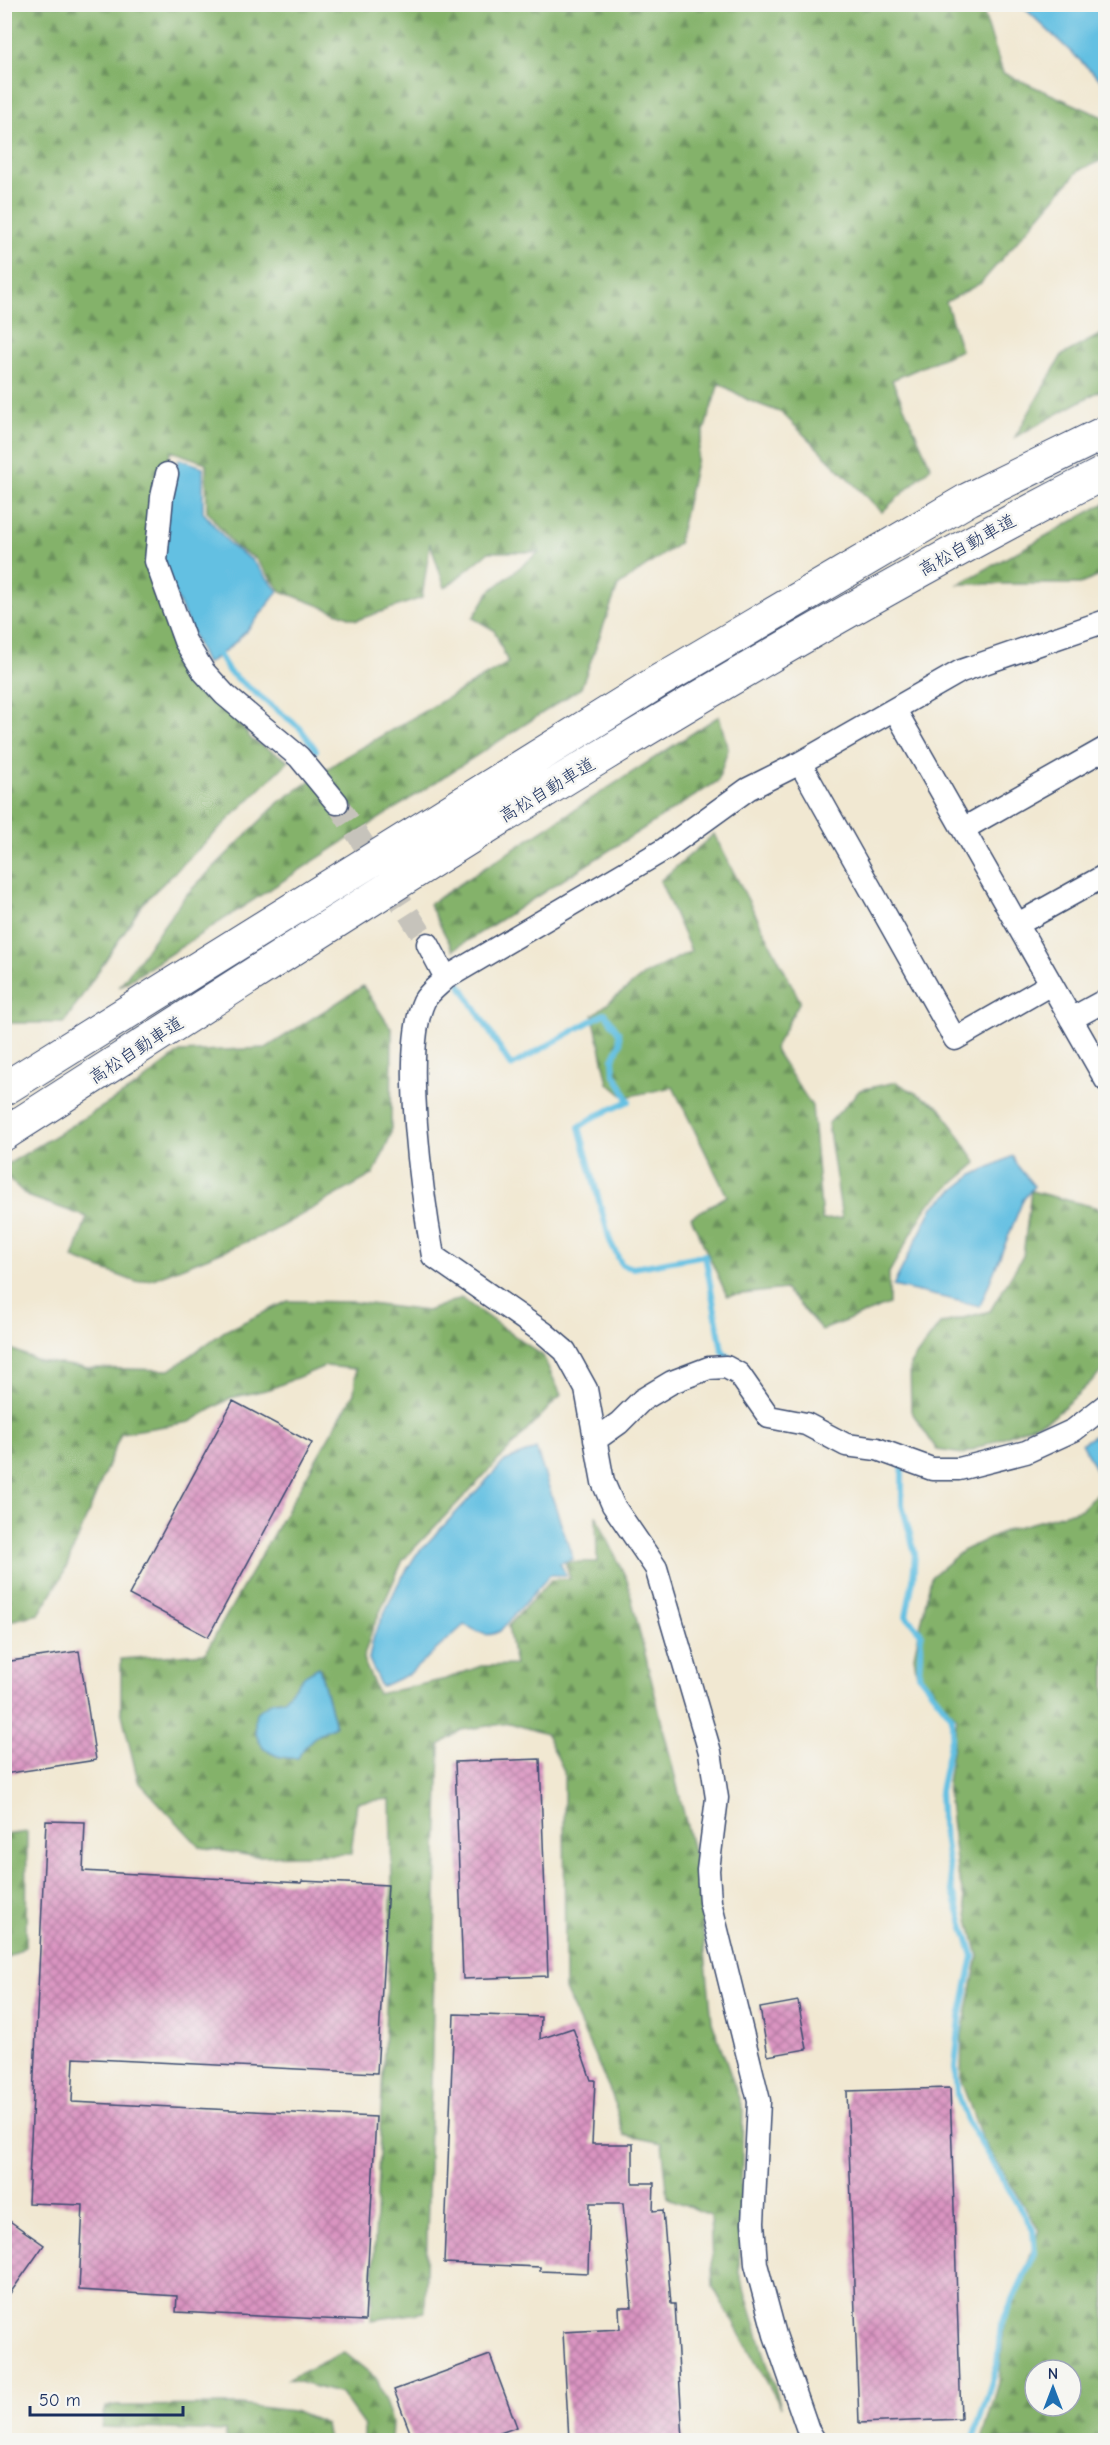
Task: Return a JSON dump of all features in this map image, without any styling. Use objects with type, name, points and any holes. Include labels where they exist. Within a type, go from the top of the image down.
[{"type":"highway","points":[[969,499],[1106,420]]},
{"type":"highway","name":"高松自動車道","points":[[4,1089],[659,681],[969,499],[1106,432]]},
{"type":"highway","name":"高松自動車道","points":[[4,1134],[409,875],[678,710],[992,530],[1106,472]]},
{"type":"street","points":[[167,474],[162,496],[156,561],[185,641],[204,672],[225,695],[299,757],[337,802]]},
{"type":"street","points":[[814,2440],[808,2430],[775,2335],[756,2264],[753,2223],[759,2102],[710,1902],[708,1870],[717,1798],[710,1752],[657,1568],[613,1505],[603,1482],[586,1389],[565,1351],[544,1333],[433,1256],[423,1193],[414,1089],[416,1034],[424,1001],[446,978],[666,849],[748,789],[800,763],[962,671],[1106,621]]},
{"type":"street","points":[[895,710],[1106,1080]]},
{"type":"street","points":[[963,829],[1106,747]]},
{"type":"street","points":[[800,763],[955,1039],[1051,984]]},
{"type":"street","points":[[1018,924],[1106,874]]},
{"type":"street","points":[[428,944],[446,978]]},
{"type":"street","points":[[1071,1019],[1106,1000]]},
{"type":"street","points":[[595,1440],[619,1423],[642,1400],[672,1382],[709,1368],[726,1368],[739,1374],[770,1417],[806,1424],[846,1445],[877,1449],[932,1469],[959,1469],[1026,1452],[1074,1430],[1106,1406]]},
{"type":"green space","points":[[4,5],[981,5],[1003,73],[1105,118],[1105,159],[1079,170],[981,283],[946,302],[961,350],[892,380],[931,467],[882,512],[782,413],[748,400],[719,383],[700,444],[678,544],[618,586],[581,688],[119,987],[185,896],[279,802],[345,757],[508,663],[494,630],[473,618],[489,592],[539,552],[489,552],[445,588],[430,543],[422,598],[357,620],[281,591],[255,558],[235,547],[207,511],[206,463],[171,451],[157,503],[182,647],[252,740],[289,761],[144,902],[64,1023],[5,1023]]},
{"type":"green space","points":[[1105,332],[1105,388],[1015,437],[1062,355]]},
{"type":"green space","points":[[1105,503],[1105,574],[1080,584],[959,584]]},
{"type":"green space","points":[[719,716],[728,749],[718,781],[453,950],[429,904]]},
{"type":"green space","points":[[714,834],[800,1001],[774,1049],[812,1106],[822,1220],[842,1218],[828,1124],[860,1090],[896,1082],[940,1107],[977,1163],[928,1205],[889,1273],[889,1304],[822,1330],[785,1289],[727,1296],[691,1217],[727,1196],[673,1087],[625,1097],[608,1083],[593,1015],[644,975],[691,951],[660,881]]},
{"type":"green space","points":[[363,986],[392,1030],[391,1134],[374,1174],[269,1233],[153,1279],[136,1282],[73,1258],[87,1217],[27,1196],[5,1175],[5,1166],[135,1087],[180,1052],[266,1048]]},
{"type":"green space","points":[[1031,1191],[1098,1208],[1105,1222],[1105,1369],[1053,1417],[963,1454],[937,1450],[911,1411],[910,1364],[940,1324],[990,1311],[1023,1256]]},
{"type":"green space","points":[[461,1298],[543,1356],[561,1395],[403,1560],[372,1630],[363,1659],[378,1694],[446,1679],[481,1666],[515,1665],[508,1626],[551,1580],[570,1578],[565,1562],[597,1562],[596,1515],[627,1580],[696,1863],[712,2021],[743,2110],[739,2273],[781,2407],[713,2287],[710,2215],[668,2198],[662,2143],[624,2135],[612,2095],[565,1990],[564,1771],[546,1734],[510,1723],[461,1730],[440,1745],[425,2312],[371,2320],[392,1883],[390,1799],[357,1802],[351,1854],[253,1856],[200,1847],[138,1781],[121,1710],[121,1659],[205,1653],[354,1393],[356,1369],[325,1366],[270,1389],[230,1398],[190,1422],[121,1433],[63,1575],[39,1614],[5,1622],[4,1346],[39,1361],[87,1368],[170,1370],[225,1331],[288,1301],[353,1302],[427,1311]],"holes":[[[319,1668],[335,1726],[313,1738],[297,1758],[273,1701],[283,1700],[305,1676]]]},
{"type":"green space","points":[[1105,1485],[1105,2440],[982,2440],[999,2383],[1005,2313],[1022,2280],[1039,2230],[982,2139],[961,2081],[962,2034],[978,1956],[957,1870],[947,1784],[957,1718],[917,1676],[914,1656],[931,1577],[962,1551],[1006,1530],[1082,1509]]},
{"type":"green space","points":[[27,1832],[26,1946],[5,1959],[5,1835]]},
{"type":"green space","points":[[344,2352],[377,2379],[392,2421],[391,2440],[364,2440],[364,2426],[341,2394],[288,2379]]},
{"type":"green space","points":[[240,2405],[294,2411],[326,2424],[329,2440],[226,2440],[225,2431],[101,2427],[106,2406]]},
{"type":"water","points":[[1021,5],[1105,5],[1105,82],[1102,81]]},
{"type":"water","points":[[179,459],[203,467],[203,512],[232,547],[252,560],[278,591],[237,640],[206,664],[161,562],[167,494]]},
{"type":"water","points":[[1013,1156],[1016,1164],[1034,1186],[1023,1200],[980,1306],[893,1286],[933,1207],[973,1175]]},
{"type":"water","points":[[1105,1429],[1105,1473],[1099,1477],[1082,1443]]},
{"type":"water","points":[[536,1449],[573,1559],[560,1563],[566,1575],[550,1575],[500,1631],[489,1635],[464,1625],[409,1674],[381,1687],[369,1659],[374,1635],[398,1584],[416,1555],[505,1461]]},
{"type":"water","points":[[319,1667],[335,1726],[313,1738],[298,1758],[287,1758],[270,1752],[259,1741],[256,1733],[256,1713],[273,1701],[283,1700],[305,1675]]},
{"type":"building","points":[[233,1401],[312,1443],[208,1637],[129,1595]]},
{"type":"building","points":[[79,1651],[96,1760],[4,1774],[4,1662]]},
{"type":"building","points":[[540,1759],[548,1976],[463,1979],[455,1762]]},
{"type":"building","points":[[46,1821],[85,1822],[83,1871],[301,1883],[302,1881],[388,1885],[377,2073],[74,2058],[72,2102],[376,2117],[365,2321],[176,2312],[177,2296],[79,2290],[83,2205],[28,2203]]},
{"type":"building","points":[[798,2001],[807,2049],[768,2056],[760,2008]]},
{"type":"building","points":[[454,2014],[541,2017],[540,2039],[573,2028],[591,2080],[595,2080],[592,2144],[633,2144],[633,2183],[654,2183],[653,2211],[663,2210],[671,2304],[675,2304],[683,2440],[569,2440],[563,2332],[620,2329],[619,2307],[632,2307],[623,2203],[590,2203],[588,2273],[540,2271],[540,2267],[444,2263]]},
{"type":"building","points":[[950,2088],[961,2419],[859,2423],[847,2091]]},
{"type":"building","points":[[4,2217],[44,2245],[4,2302]]},
{"type":"building","points":[[490,2355],[517,2427],[481,2440],[413,2440],[394,2390]]},
{"type":"waterway","points":[[216,649],[229,672],[300,728],[316,750]]},
{"type":"waterway","points":[[460,984],[511,1066],[605,1013],[619,1033],[620,1044],[613,1059],[614,1073],[629,1101],[596,1116],[579,1127],[610,1241],[622,1265],[633,1268],[705,1255],[722,1350],[733,1363]]},
{"type":"waterway","points":[[899,1464],[902,1465],[902,1505],[915,1553],[913,1580],[906,1616],[921,1633],[919,1675],[952,1717],[952,1734],[940,1791],[941,1816],[952,1889],[973,1956],[960,2018],[955,2067],[957,2094],[967,2120],[1033,2230],[1035,2253],[1001,2325],[997,2366],[973,2440]]},
{"type":"tunnel","points":[[337,803],[428,944]]}]
